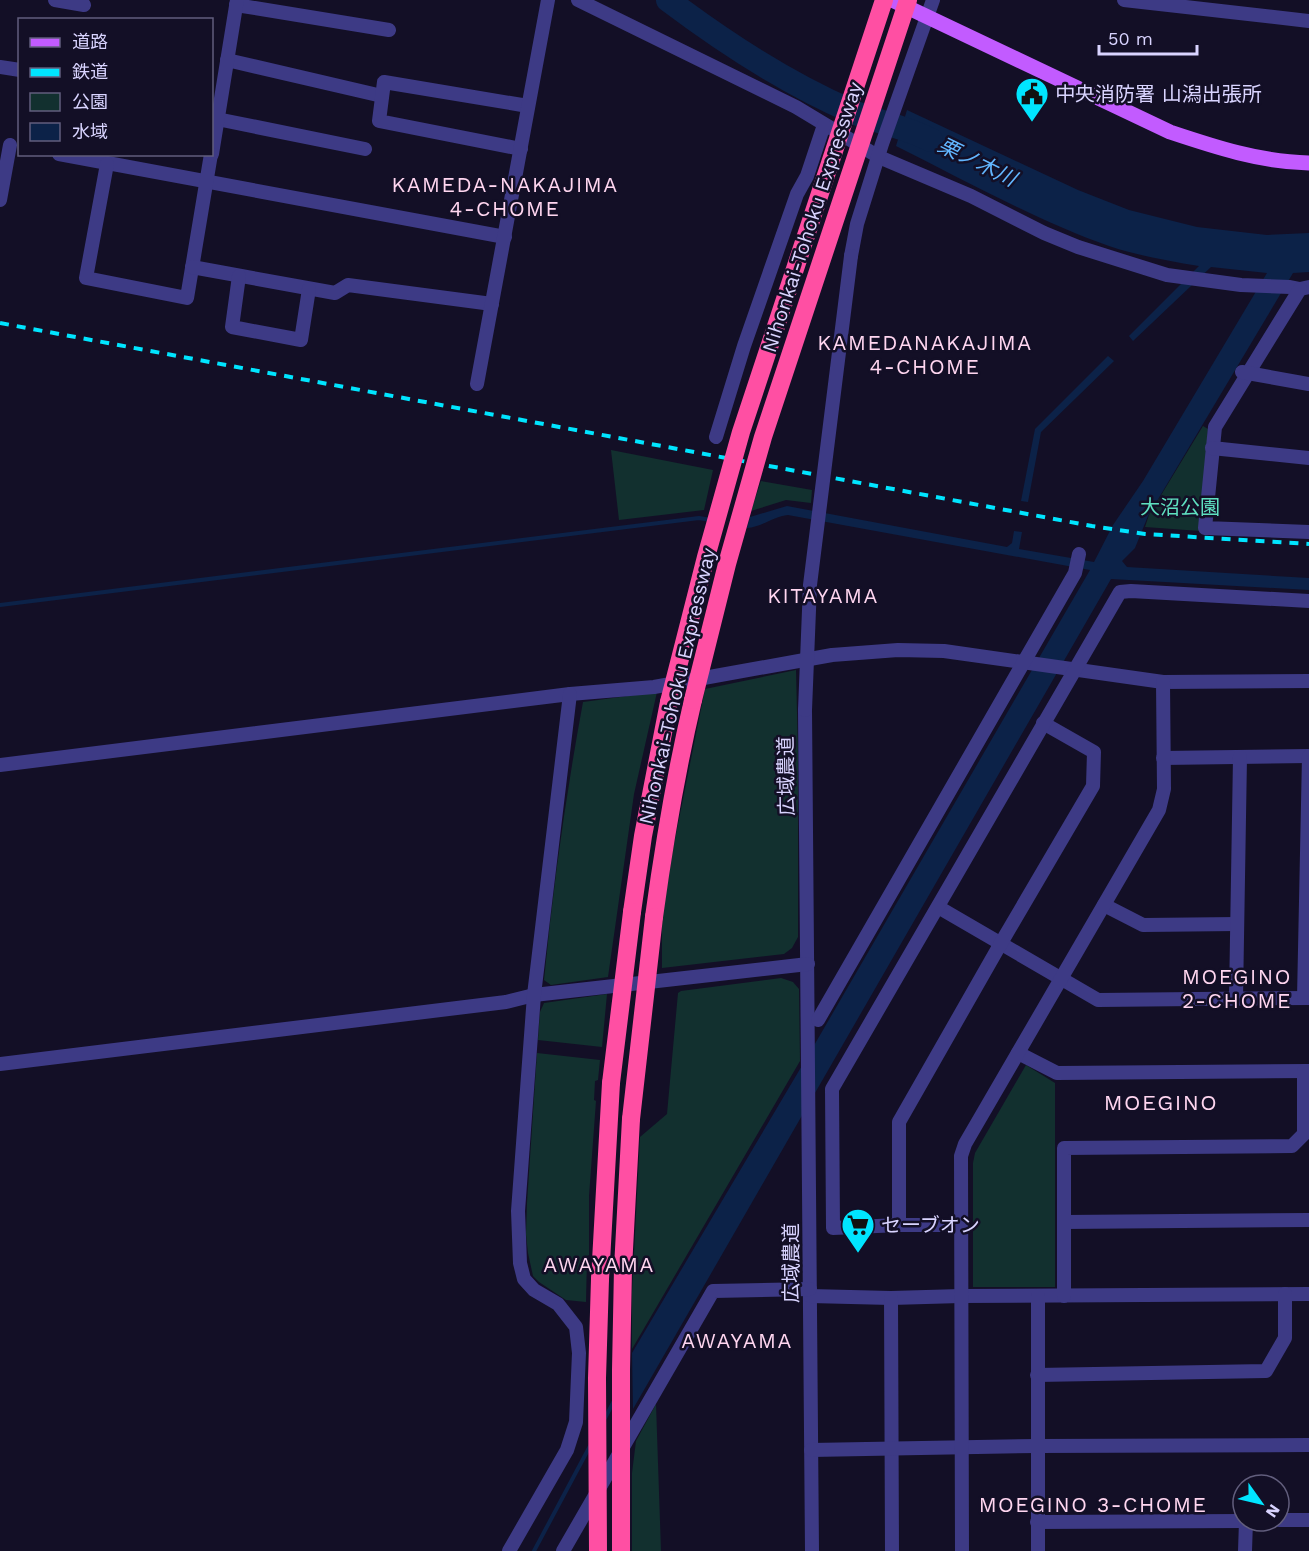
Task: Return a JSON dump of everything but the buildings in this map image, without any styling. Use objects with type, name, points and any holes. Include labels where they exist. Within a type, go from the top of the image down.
[{"type":"highway","name":"Nihonkai-Tohoku Expressway","points":[[598,1551],[597,1378],[611,1083],[642,836],[669,702],[741,432],[884,0]]},
{"type":"highway","name":"Nihonkai-Tohoku Expressway","points":[[621,1551],[623,1268],[631,1119],[654,917],[680,753],[727,564],[763,437],[908,0]]},
{"type":"main road","points":[[892,0],[1170,132],[1256,158],[1309,163]]},
{"type":"street","points":[[55,0],[84,5]]},
{"type":"street","points":[[477,384],[548,0]]},
{"type":"street","points":[[578,0],[796,107],[824,125],[1078,247],[1167,275],[1256,286],[1300,288]]},
{"type":"street","points":[[880,151],[933,0]]},
{"type":"street","points":[[1124,0],[1309,21]]},
{"type":"street","points":[[213,144],[236,2],[389,30]]},
{"type":"street","points":[[227,60],[382,96]]},
{"type":"street","points":[[0,67],[18,70]]},
{"type":"street","points":[[521,149],[379,121],[384,82],[528,106]]},
{"type":"street","points":[[216,116],[364,149]]},
{"type":"street","points":[[716,437],[744,345],[824,125]]},
{"type":"street","points":[[0,199],[10,145]]},
{"type":"street","name":"広域農道","points":[[812,1551],[805,710],[810,585],[851,256],[857,224],[880,151]]},
{"type":"street","points":[[69,156],[505,237]]},
{"type":"street","points":[[107,164],[86,278],[187,298],[212,156]]},
{"type":"street","points":[[192,267],[334,293],[348,285],[492,304]]},
{"type":"street","points":[[239,276],[232,327],[301,340],[309,289]]},
{"type":"street","points":[[1300,288],[1244,373],[1215,427],[1206,528],[1309,532]]},
{"type":"street","points":[[1244,373],[1309,384]]},
{"type":"street","points":[[1212,448],[1309,458]]},
{"type":"street","points":[[818,1020],[1075,573],[1079,554]]},
{"type":"street","points":[[960,1225],[833,1228],[832,1089],[1043,723],[1070,670],[1120,592],[1309,601]]},
{"type":"street","points":[[0,765],[570,694],[654,687],[832,655],[898,650],[944,651],[1163,682],[1309,681]]},
{"type":"street","points":[[962,1551],[961,1156],[965,1144],[1159,810],[1164,789],[1163,682]]},
{"type":"street","points":[[509,1551],[567,1450],[576,1422],[579,1353],[576,1327],[558,1304],[534,1290],[524,1279],[520,1263],[518,1211],[534,995],[570,694]]},
{"type":"street","points":[[899,1225],[899,1122],[1093,786],[1094,752],[1043,723]]},
{"type":"street","points":[[938,907],[1098,1000],[1307,998],[1309,756],[1163,758]]},
{"type":"street","points":[[1236,998],[1240,757]]},
{"type":"street","points":[[1104,904],[1143,925],[1237,924]]},
{"type":"street","points":[[0,1064],[506,1002],[534,995],[808,964]]},
{"type":"street","points":[[1018,1053],[1057,1073],[1307,1071],[1304,1134],[1292,1146],[1064,1148],[1064,1296]]},
{"type":"street","points":[[1064,1222],[1309,1220]]},
{"type":"street","points":[[563,1551],[713,1292],[810,1292],[891,1298],[1309,1294]]},
{"type":"street","points":[[1037,1375],[1266,1371],[1285,1338],[1285,1294]]},
{"type":"street","points":[[1038,1296],[1038,1551]]},
{"type":"street","points":[[891,1298],[892,1551]]},
{"type":"street","points":[[812,1450],[1309,1445]]},
{"type":"street","points":[[1291,1521],[1309,1520]]},
{"type":"street","points":[[1037,1522],[1231,1521]]},
{"type":"street","points":[[1244,1533],[1245,1551]]},
{"type":"green space","name":"大沼公園","points":[[1203,426],[1208,429],[1200,531],[1145,527],[1149,515]]},
{"type":"green space","points":[[611,450],[713,470],[704,510],[619,520]]},
{"type":"green space","points":[[761,481],[812,490],[811,503],[786,500],[751,511]]},
{"type":"green space","points":[[796,670],[798,937],[792,948],[784,954],[662,968],[662,918],[674,844],[705,689]]},
{"type":"green space","points":[[657,692],[634,794],[608,977],[551,985],[544,980],[566,806],[583,702]]},
{"type":"green space","points":[[781,978],[793,982],[799,989],[800,1061],[632,1349],[632,1292],[640,1137],[667,1114],[678,993]]},
{"type":"green space","points":[[607,994],[602,1047],[538,1040],[540,1012],[544,1003]]},
{"type":"green space","points":[[537,1053],[600,1060],[598,1080],[595,1081],[594,1100],[596,1101],[589,1196],[586,1302],[566,1300],[539,1282],[533,1276],[528,1253],[527,1203]]},
{"type":"green space","points":[[1026,1065],[1055,1083],[1055,1287],[973,1287],[973,1163],[975,1153]]},
{"type":"green space","points":[[656,1404],[661,1551],[632,1551],[632,1473],[636,1441]]},
{"type":"water","points":[[907,110],[1078,190],[1129,210],[1197,227],[1267,235],[1309,233],[1309,272],[1293,273],[1148,516],[1135,548],[1122,561],[1127,567],[1309,578],[1309,590],[1111,579],[633,1409],[632,1353],[816,1042],[1090,570],[788,515],[747,528],[750,517],[787,506],[1007,547],[1012,543],[1014,531],[1022,532],[1019,549],[1094,562],[1113,525],[1143,481],[1267,273],[1211,267],[1133,341],[1129,336],[1199,266],[1132,253],[1082,236],[1001,199],[896,146]]},
{"type":"water","points":[[1108,356],[1114,361],[1041,432],[1028,502],[1021,501],[1035,429]]},
{"type":"waterway","name":"栗ノ木川","points":[[668,0],[734,47],[828,101],[931,140]]},
{"type":"waterway","points":[[0,605],[699,518],[711,520]]},
{"type":"waterway","points":[[605,1418],[614,1401]]},
{"type":"waterway","points":[[534,1551],[590,1446]]},
{"type":"railway","points":[[0,323],[1092,526],[1145,534],[1309,544]]},
{"type":"place","name":"中央消防署 山潟出張所","points":[[1032,123]]},
{"type":"place","name":"セーブオン","points":[[858,1254]]},
{"type":"district","name":"KAMEDA-NAKAJIMA 4-CHOME","points":[[505,197]]},
{"type":"district","name":"KAMEDANAKAJIMA 4-CHOME","points":[[925,355]]},
{"type":"district","name":"KITAYAMA","points":[[823,596]]},
{"type":"district","name":"MOEGINO 2-CHOME","points":[[1237,989]]},
{"type":"district","name":"MOEGINO","points":[[1161,1102]]},
{"type":"district","name":"AWAYAMA","points":[[599,1265]]},
{"type":"district","name":"AWAYAMA","points":[[737,1341]]},
{"type":"district","name":"MOEGINO 3-CHOME","points":[[1093,1505]]}]
